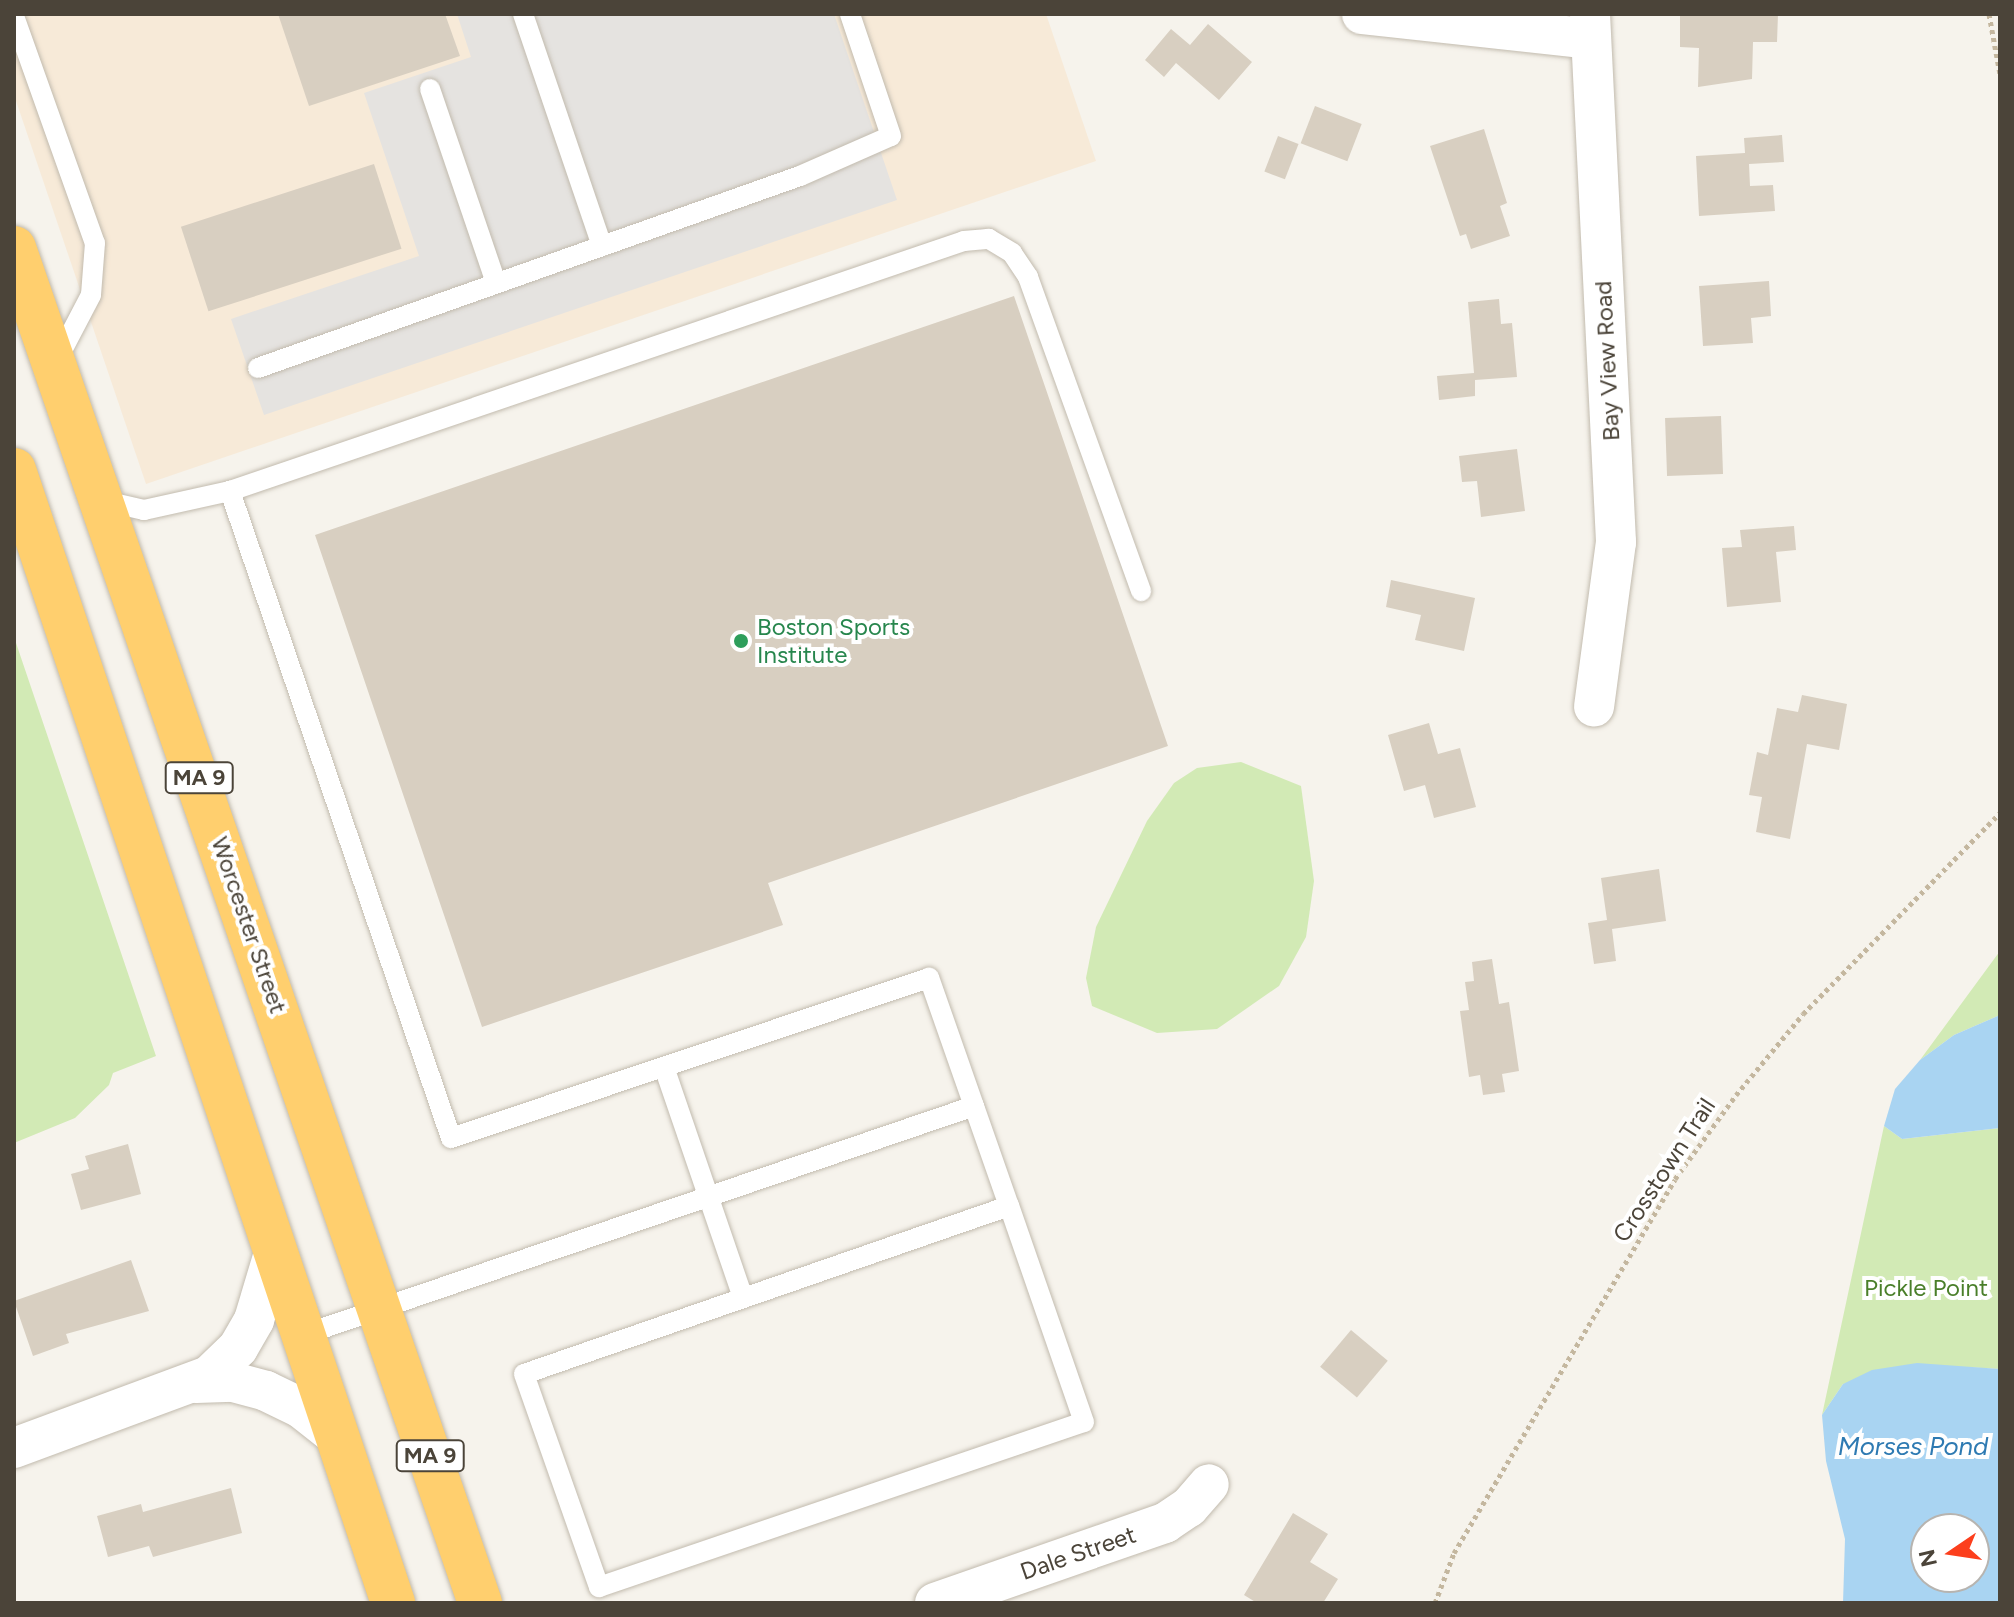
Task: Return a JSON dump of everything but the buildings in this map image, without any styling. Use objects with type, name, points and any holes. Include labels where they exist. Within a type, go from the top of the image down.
[{"type":"highway","name":"Worcester Street","points":[[14,248],[105,501],[480,1603]]},
{"type":"highway","points":[[14,470],[393,1603]]},
{"type":"street","points":[[1362,14],[1591,26]]},
{"type":"street","name":"Bay View Road","points":[[1591,26],[1616,542],[1594,707]]},
{"type":"street","points":[[14,1448],[196,1383],[219,1368],[246,1335],[261,1303],[275,1250]]},
{"type":"street","points":[[196,1383],[233,1382],[266,1391],[301,1408],[339,1438]]},
{"type":"street","name":"Dale Street","points":[[935,1603],[1165,1523],[1189,1507],[1209,1484]]},
{"type":"lane","points":[[523,14],[602,246]]},
{"type":"lane","points":[[258,368],[800,176],[891,136],[850,14]]},
{"type":"lane","points":[[14,16],[95,243],[91,295],[56,362]]},
{"type":"lane","points":[[430,89],[496,283]]},
{"type":"lane","points":[[105,501],[144,510],[230,491],[964,241],[989,239],[1012,253],[1028,277],[1141,591]]},
{"type":"lane","points":[[230,491],[451,1138],[929,978],[1009,1206],[1084,1422],[599,1587],[524,1374],[1009,1206]]},
{"type":"lane","points":[[664,1067],[743,1298]]},
{"type":"lane","points":[[303,1335],[974,1106]]},
{"type":"path","points":[[1989,14],[2000,74]]},
{"type":"path","name":"Crosstown Trail","points":[[1435,1603],[1454,1553],[1675,1179],[1727,1107],[1803,1014],[2000,813]]},
{"type":"shaded area","points":[[14,14],[1046,14],[1096,161],[146,484],[14,95]]},
{"type":"shaded area","points":[[457,14],[834,14],[897,200],[264,415],[231,319],[419,256],[364,93],[471,57]]},
{"type":"green space","points":[[14,637],[156,1056],[113,1073],[109,1085],[75,1118],[14,1143]]},
{"type":"green space","points":[[1241,762],[1301,786],[1314,881],[1306,937],[1279,986],[1217,1029],[1157,1033],[1092,1006],[1086,978],[1096,927],[1147,821],[1174,783],[1197,768]]},
{"type":"green space","points":[[2000,951],[2000,1015],[1954,1035],[1920,1060]]},
{"type":"green space","name":"Pickle Point","points":[[1884,1126],[1902,1139],[2000,1128],[2000,1369],[1964,1367],[1843,1384],[1822,1415]]},
{"type":"water","points":[[2000,1015],[2000,1128],[1902,1139],[1884,1126],[1895,1089],[1920,1060],[1954,1035]]},
{"type":"water","name":"Morses Pond","points":[[1917,1363],[2000,1369],[2000,1603],[1843,1603],[1845,1539],[1826,1461],[1822,1415],[1843,1384],[1872,1370]]},
{"type":"place","name":"Boston Sports Institute","points":[[741,641]]}]
